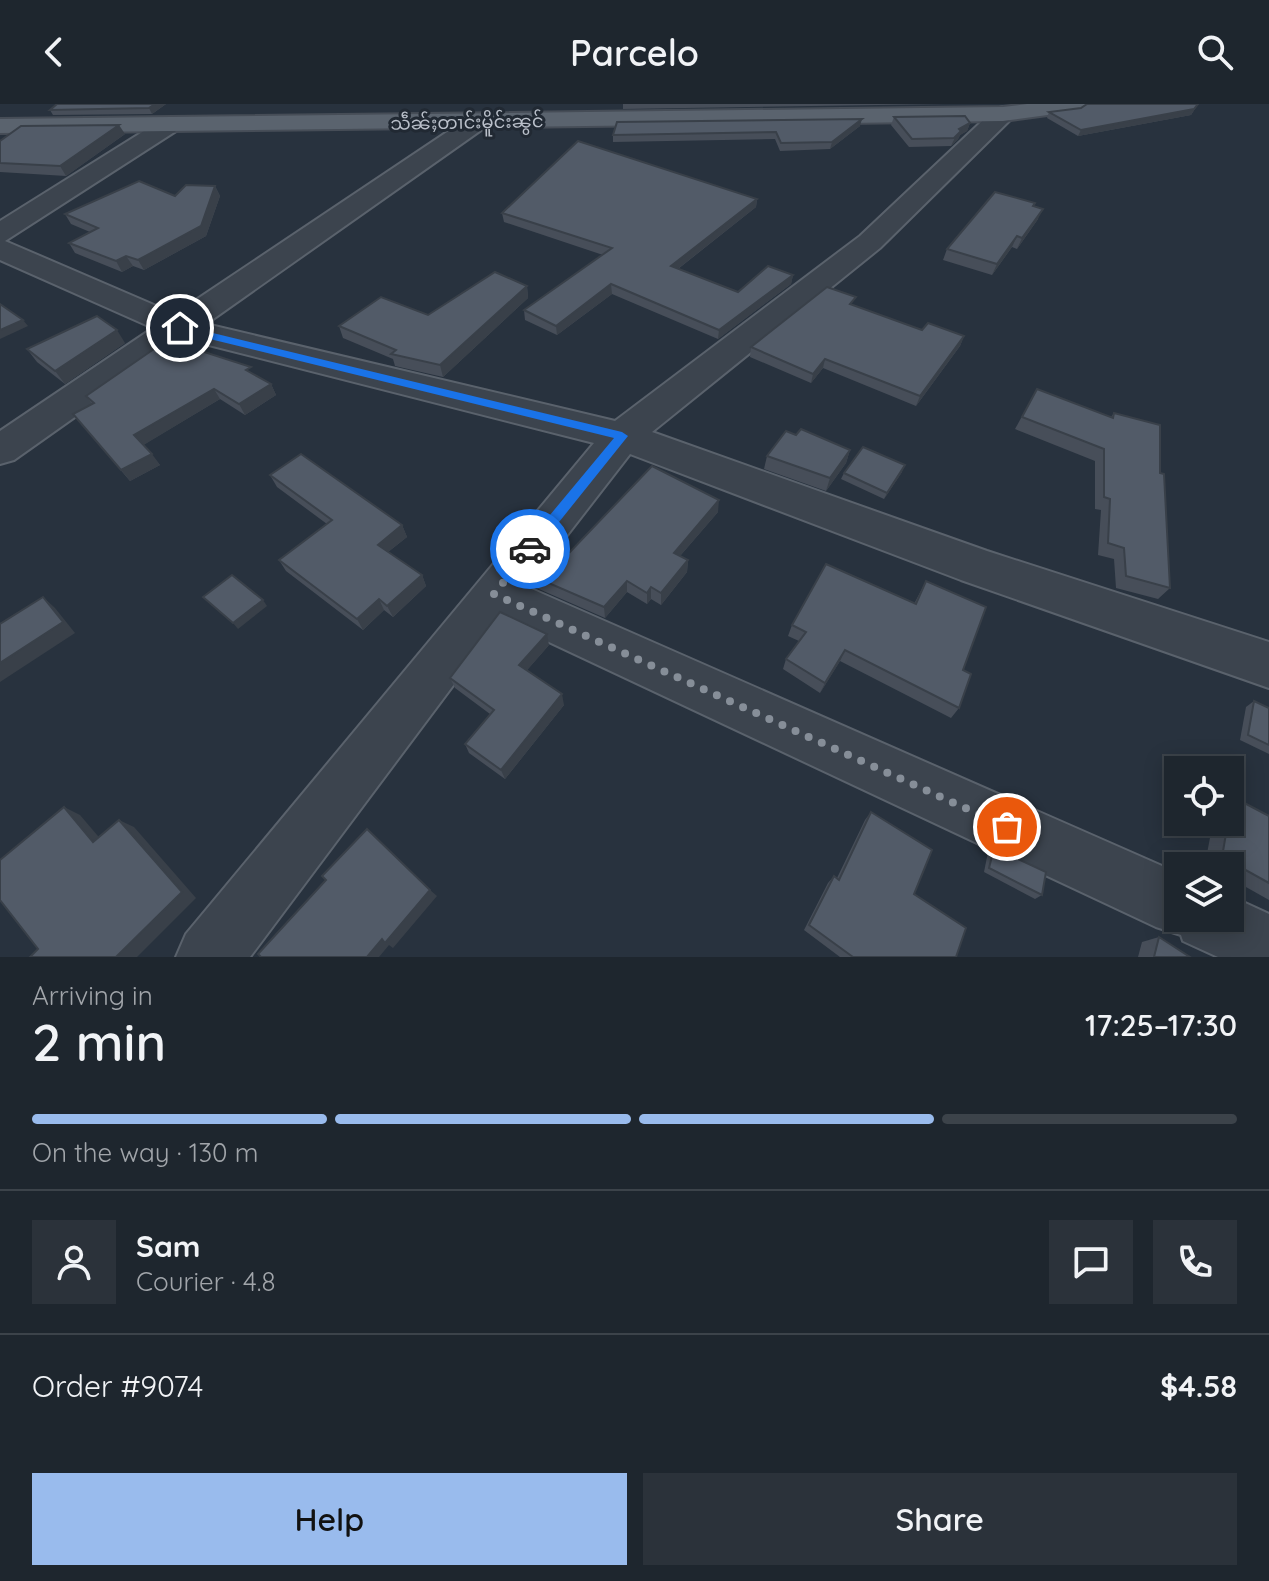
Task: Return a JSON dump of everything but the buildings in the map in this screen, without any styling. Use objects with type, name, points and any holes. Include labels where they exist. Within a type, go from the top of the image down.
[{"type":"main road","name":"သဵၼ်ႈတၢင်းမိူင်းၼွင်","points":[[0,126],[476,123],[1003,114],[1077,104]]},
{"type":"street","points":[[209,957],[622,436],[870,242],[1003,114]]},
{"type":"street","points":[[0,450],[476,123]]},
{"type":"street","points":[[0,234],[168,126]]},
{"type":"street","points":[[0,249],[180,328],[622,436],[977,567],[1269,665]]},
{"type":"street","points":[[494,594],[1164,899]]},
{"type":"street","points":[[1236,932],[1269,947]]},
{"type":"way so far","points":[[530,549],[494,594],[1007,827]]},
{"type":"route","points":[[180,328],[622,436],[530,549]]}]
